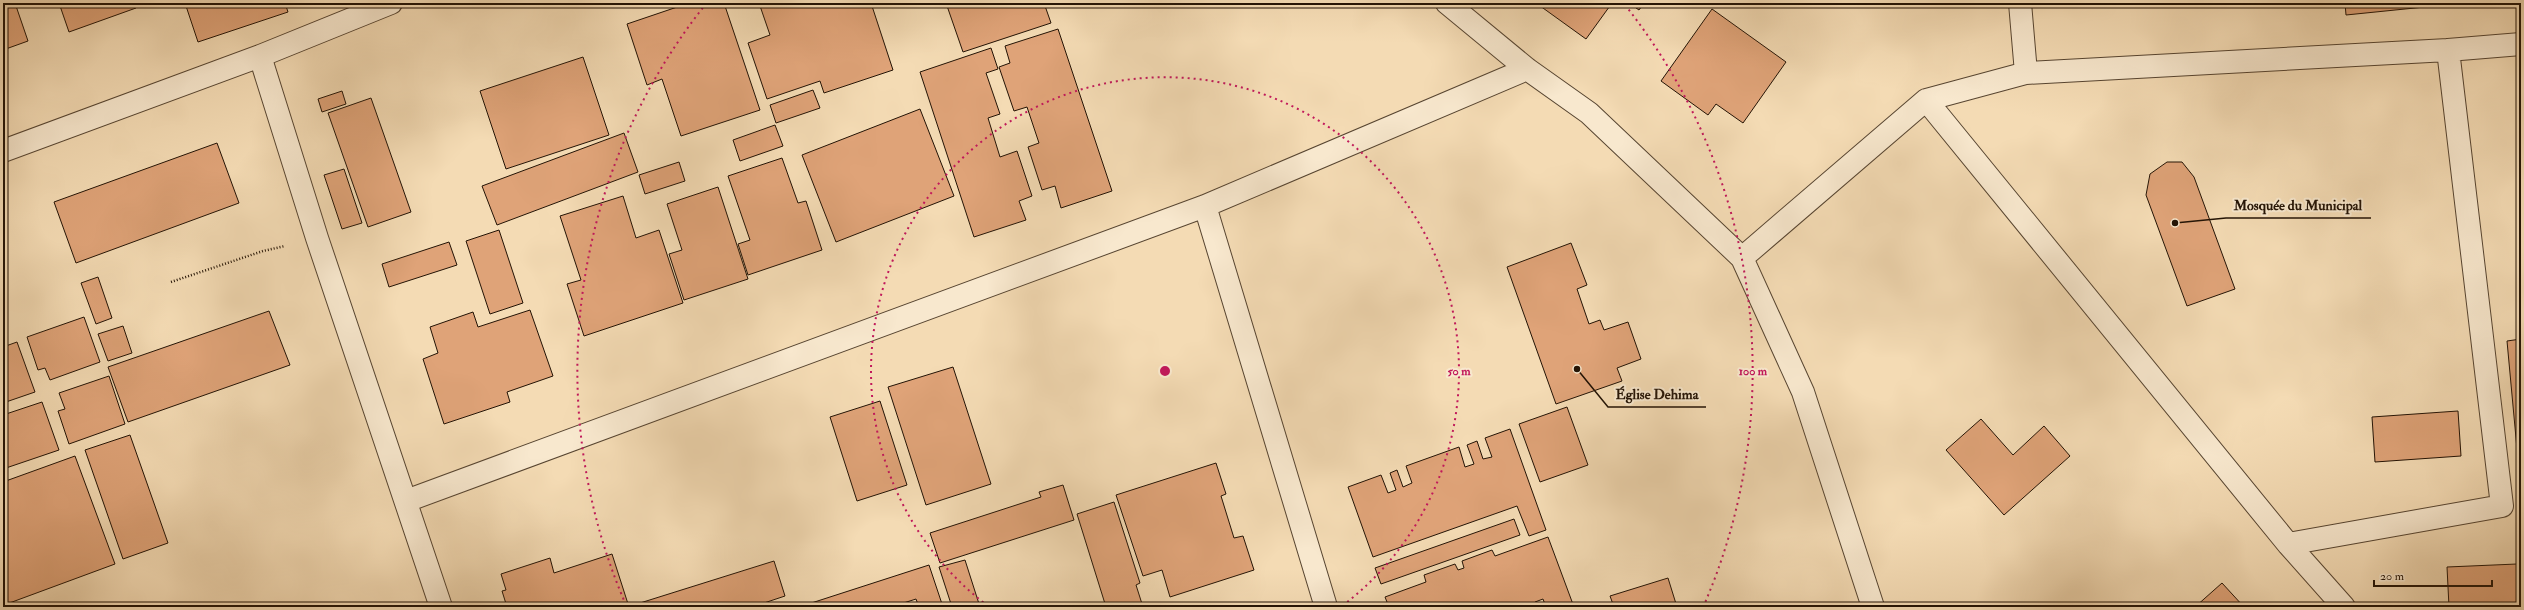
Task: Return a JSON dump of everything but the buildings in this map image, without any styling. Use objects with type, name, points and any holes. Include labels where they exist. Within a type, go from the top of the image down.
[{"type":"street","points":[[3,150],[260,56],[368,7],[392,3]]},
{"type":"street","points":[[2020,3],[2026,73]]},
{"type":"street","points":[[1450,4],[1527,69],[1589,113],[1742,258],[1803,392],[1873,607]]},
{"type":"street","points":[[1742,258],[1926,100],[2026,73],[2448,50],[2521,44]]},
{"type":"street","points":[[2288,544],[2512,505],[2448,50]]},
{"type":"street","points":[[260,56],[317,238],[441,607]]},
{"type":"street","points":[[406,501],[1206,206],[1527,69]]},
{"type":"street","points":[[1926,100],[2288,544],[2344,607]]},
{"type":"street","points":[[1206,206],[1326,607]]},
{"type":"path","points":[[171,282],[263,251],[317,238]]},
{"type":"place","name":"Mosquée du Municipal","points":[[2175,223]]},
{"type":"place","name":"Église Dehima","points":[[1577,369]]}]
